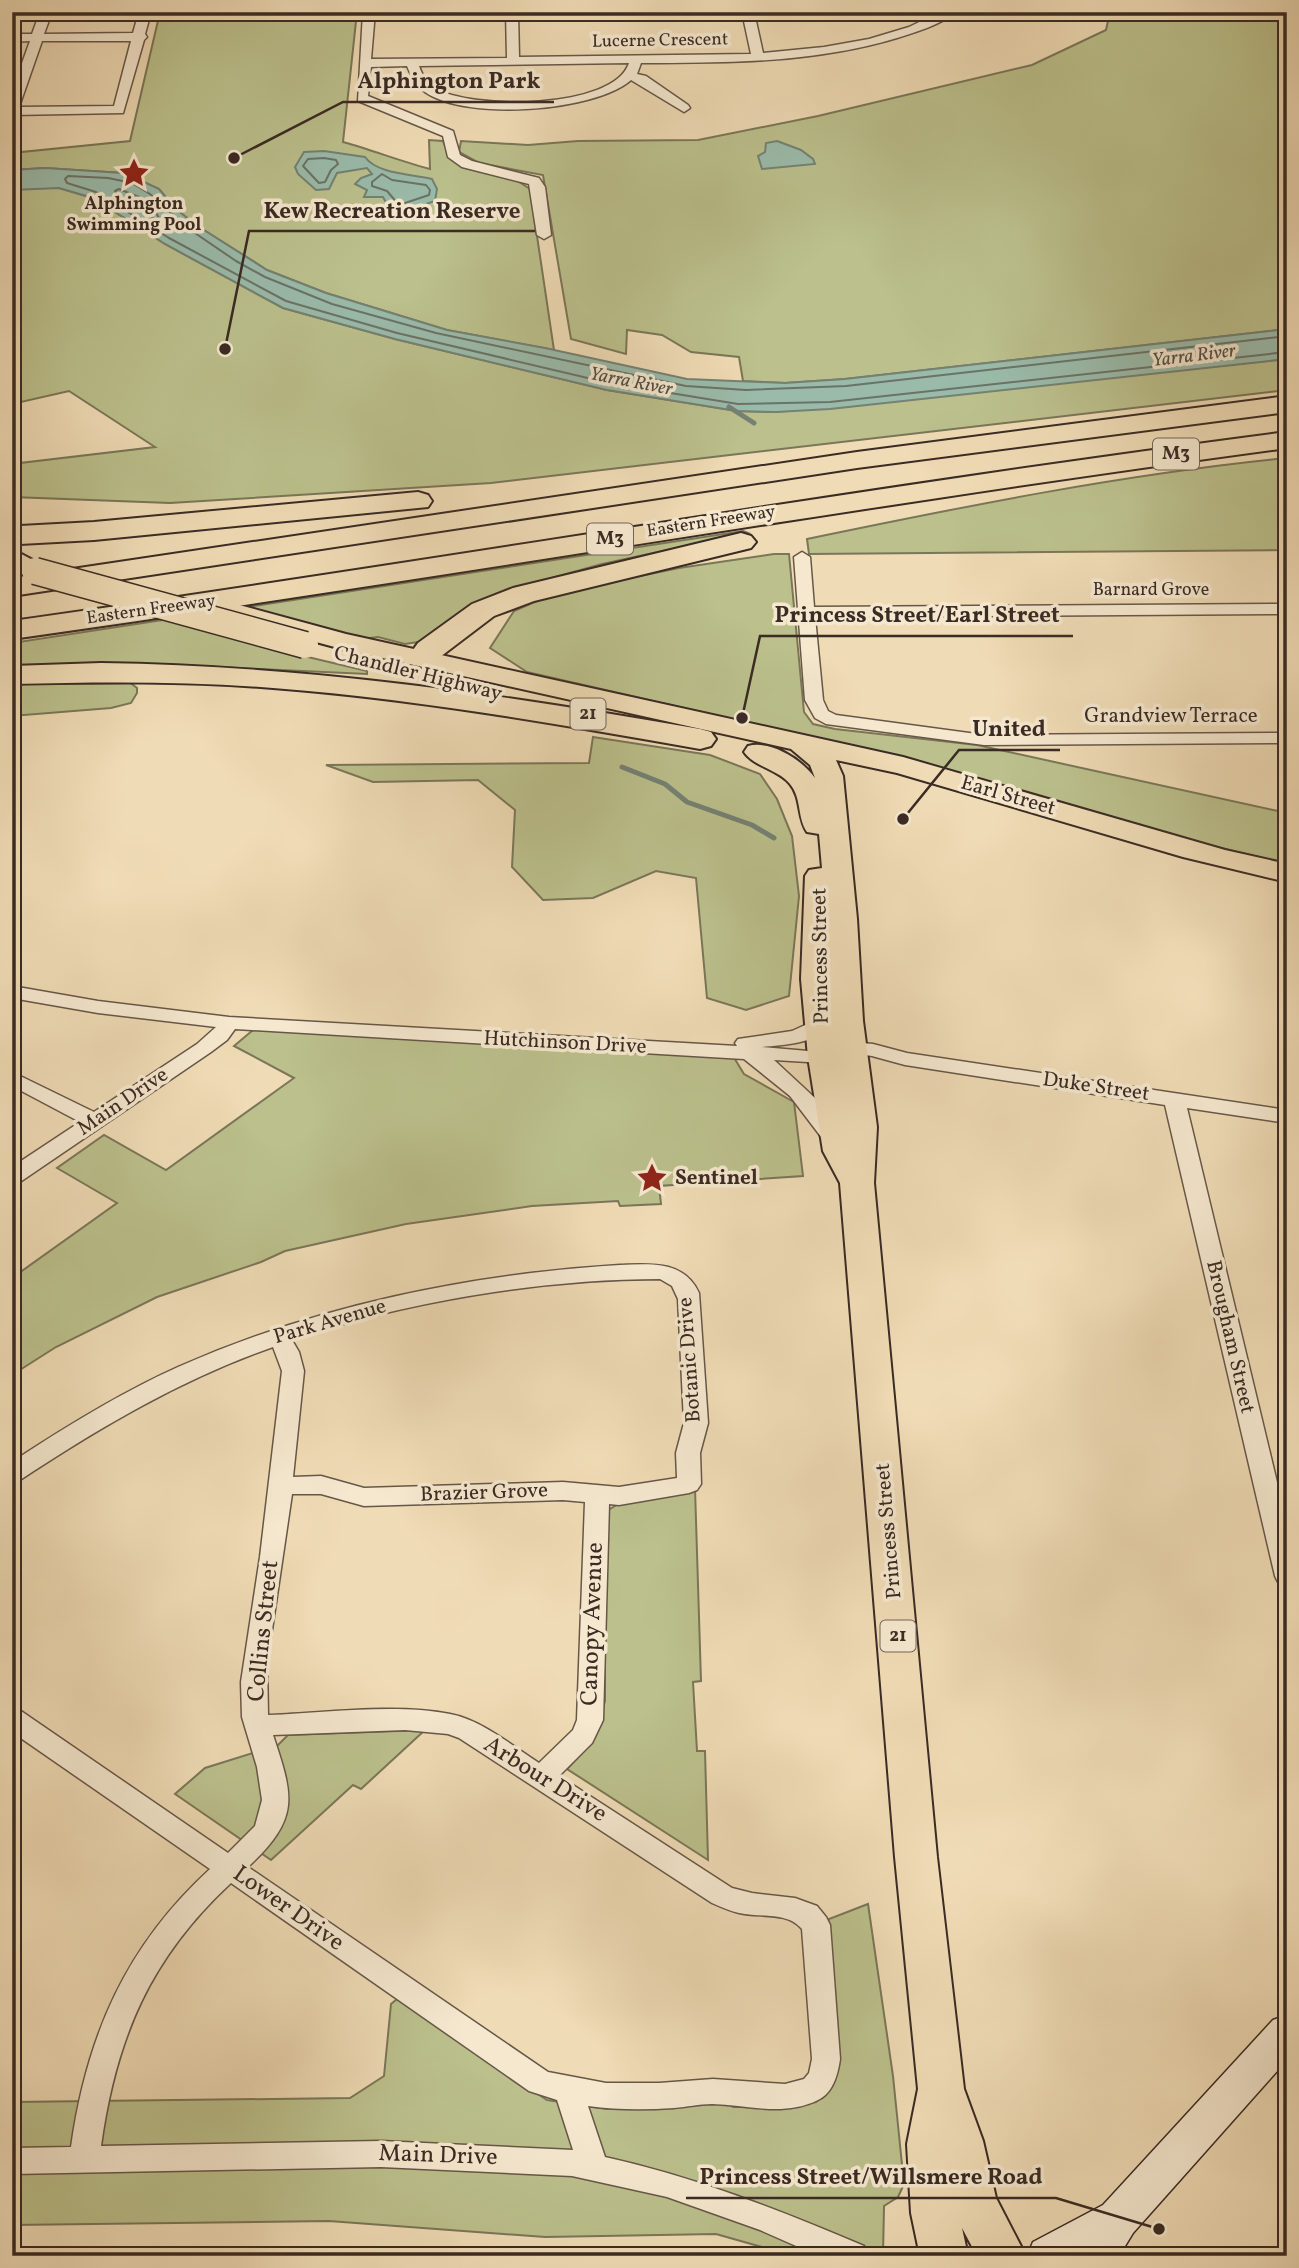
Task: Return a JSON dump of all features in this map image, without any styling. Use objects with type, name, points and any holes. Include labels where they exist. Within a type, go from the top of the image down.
[{"type":"highway","name":"Eastern Freeway","points":[[17,555],[857,460],[1287,404]]},
{"type":"highway","name":"Eastern Freeway","points":[[12,630],[307,587],[1065,468],[1287,440]]},
{"type":"highway","points":[[17,555],[94,531],[359,508],[769,464],[857,460]]},
{"type":"highway","points":[[350,683],[384,676],[483,610],[553,586],[765,536],[977,494],[1065,468]]},
{"type":"highway","points":[[471,663],[469,645],[477,629],[521,599],[553,586]]},
{"type":"highway","points":[[12,675],[132,670],[182,671],[350,683],[508,705],[700,740]]},
{"type":"main road","name":"Chandler Highway","points":[[17,555],[413,658],[700,740],[827,767]]},
{"type":"main road","name":"Chandler Highway","points":[[17,555],[304,645],[471,663],[800,743]]},
{"type":"main road","name":"21","points":[[800,743],[827,767]]},
{"type":"main road","name":"Earl Street","points":[[800,743],[933,774],[1215,856]]},
{"type":"main road","name":"Princess Street","points":[[758,752],[797,774],[808,785],[816,810],[820,854],[817,979],[834,1048],[858,1092],[863,1156],[848,1167],[941,2089],[960,2141],[973,2202],[1002,2256]]},
{"type":"main road","name":"Earl Street","points":[[827,767],[1287,873]]},
{"type":"main road","name":"Princess Street","points":[[827,767],[842,921],[843,980],[834,1048]]},
{"type":"main road","points":[[1096,2256],[1118,2219],[1287,2032]]},
{"type":"main road","name":"Princess Street","points":[[941,2089],[930,2144],[935,2213],[944,2256]]},
{"type":"main road","points":[[1048,2256],[1118,2219]]},
{"type":"street","points":[[46,12],[12,110],[119,110],[141,37],[145,12]]},
{"type":"street","points":[[369,12],[361,95],[367,102],[433,125],[449,134],[454,157],[467,164],[534,181],[538,187],[544,235]]},
{"type":"street","points":[[512,12],[513,61]]},
{"type":"street","points":[[748,12],[758,57]]},
{"type":"street","name":"Lucerne Crescent","points":[[363,62],[758,57],[831,49],[872,41],[916,28],[950,12]]},
{"type":"street","points":[[12,38],[141,37]]},
{"type":"street","points":[[412,62],[420,82],[433,92],[454,100],[503,106],[571,101],[613,88],[630,76],[636,60]]},
{"type":"street","points":[[630,76],[642,79],[684,108]]},
{"type":"street","points":[[802,557],[806,616]]},
{"type":"street","name":"Barnard Grove","points":[[806,616],[1287,609]]},
{"type":"street","name":"Barnard Grove","points":[[806,616],[1287,618]]},
{"type":"street","name":"Grandview Terrace","points":[[806,616],[814,700],[821,714],[832,720],[984,740],[1287,738]]},
{"type":"street","name":"Hutchinson Drive","points":[[12,992],[98,1007],[229,1023],[746,1049],[834,1048]]},
{"type":"street","name":"Main Drive","points":[[12,1177],[204,1048],[220,1036],[229,1023]]},
{"type":"street","name":"Hutchinson Drive","points":[[746,1049],[796,1037],[834,1048]]},
{"type":"street","name":"Duke Street","points":[[834,1048],[1287,1116]]},
{"type":"street","points":[[746,1049],[773,1070],[822,1119],[848,1167]]},
{"type":"street","points":[[12,1078],[95,1121]]},
{"type":"street","name":"Brougham Street","points":[[1174,1099],[1287,1576]]},
{"type":"street","name":"Park Avenue","points":[[12,1474],[83,1427],[166,1381],[234,1351],[277,1336],[400,1302],[505,1285],[637,1272],[661,1272],[679,1279]]},
{"type":"street","name":"Botanic Drive","points":[[679,1279],[690,1299],[696,1423],[688,1453],[689,1484]]},
{"type":"street","name":"Collins Street","points":[[84,2160],[90,2112],[104,2051],[130,1991],[172,1925],[266,1833],[275,1814],[277,1786],[257,1725],[254,1680],[272,1558],[293,1371],[288,1352],[277,1336]]},
{"type":"street","name":"Brazier Grove","points":[[279,1486],[321,1485],[364,1497],[563,1491],[631,1495],[689,1484]]},
{"type":"street","name":"Canopy Avenue","points":[[541,1777],[583,1736],[590,1720],[597,1493]]},
{"type":"street","name":"Lower Drive","points":[[12,1718],[522,2072],[538,2082],[568,2091],[614,2096],[712,2092],[733,2095],[788,2095],[804,2094],[814,2088],[824,2072],[826,2059],[816,1925],[811,1916]]},
{"type":"street","name":"Arbour Drive","points":[[257,1725],[431,1720],[468,1731],[709,1884],[718,1894],[752,1906],[790,1907],[811,1916]]},
{"type":"street","points":[[568,2091],[593,2166]]},
{"type":"street","name":"Main Drive","points":[[12,2161],[381,2154],[534,2160],[593,2166],[667,2184],[714,2200],[768,2219],[851,2255]]},
{"type":"green space","points":[[160,12],[357,12],[343,142],[430,169],[429,140],[443,141],[448,153],[516,180],[530,189],[554,350],[447,330],[326,293],[267,270],[196,225],[176,209],[159,189],[123,173],[45,168],[12,170],[12,153],[130,141]]},
{"type":"green space","points":[[1110,12],[1287,12],[1287,329],[845,379],[785,383],[743,381],[739,357],[691,352],[662,335],[627,330],[626,354],[571,339],[543,175],[479,163],[459,152],[461,141],[528,145],[578,141],[698,140],[818,116],[1032,65],[1106,30]]},
{"type":"green space","points":[[59,188],[93,198],[165,244],[283,308],[395,339],[607,390],[737,411],[776,412],[1287,359],[1287,390],[491,483],[170,503],[12,497],[12,464],[155,447],[69,391],[21,402],[12,395],[12,190]]},
{"type":"green space","points":[[1287,458],[1287,550],[809,554],[807,539],[926,515],[1106,482]]},
{"type":"green space","points":[[743,531],[748,533],[602,564],[552,578],[481,603],[425,641],[405,644],[378,637],[274,649],[367,671],[367,674],[175,665],[12,667],[12,643]]},
{"type":"green space","points":[[789,554],[804,712],[813,724],[835,729],[977,745],[1287,813],[1287,864],[1078,813],[833,742],[527,672],[490,648],[514,611],[553,594],[679,568]]},
{"type":"green space","points":[[12,681],[128,681],[137,688],[137,693],[131,703],[111,708],[12,716]]},
{"type":"green space","points":[[593,737],[710,755],[760,774],[777,799],[792,836],[799,896],[789,996],[746,1010],[707,998],[696,878],[656,871],[593,898],[543,900],[512,867],[515,810],[478,780],[373,782],[326,765],[589,763]]},
{"type":"green space","points":[[253,1030],[733,1056],[744,1074],[794,1102],[803,1176],[659,1186],[661,1204],[620,1206],[618,1201],[532,1206],[406,1224],[285,1251],[261,1262],[157,1297],[56,1347],[12,1375],[12,1278],[117,1203],[57,1168],[104,1135],[166,1170],[294,1078],[234,1046]]},
{"type":"green space","points":[[695,1488],[701,1681],[693,1682],[697,1751],[705,1751],[708,1860],[567,1769],[592,1742],[605,1701],[605,1512],[620,1503]]},
{"type":"green space","points":[[425,1730],[361,1789],[353,1785],[271,1860],[175,1794],[205,1768],[278,1745],[288,1735]]},
{"type":"green space","points":[[868,1904],[893,2076],[904,2184],[898,2197],[884,2206],[883,2256],[776,2256],[776,2251],[716,2234],[545,2237],[329,2221],[12,2225],[12,2102],[350,2098],[384,2076],[391,2004],[397,1999],[547,2100],[608,2109],[634,2100],[718,2097],[733,2107],[789,2107],[816,2102],[831,2087],[837,2074],[830,1974],[823,1932],[829,1919]]},
{"type":"water","points":[[777,141],[801,150],[813,159],[815,164],[762,169],[758,156],[765,152],[766,143]]},
{"type":"water","points":[[324,151],[365,157],[386,170],[432,179],[437,189],[435,201],[399,213],[388,206],[383,197],[364,197],[367,190],[355,184],[361,178],[372,174],[367,168],[337,173],[329,189],[316,190],[298,174],[295,167],[304,152]]},
{"type":"water","name":"Yarra River","points":[[45,168],[123,173],[140,180],[159,189],[176,209],[196,225],[267,270],[326,293],[447,330],[687,379],[785,383],[845,379],[1287,329],[1287,359],[830,409],[737,411],[607,390],[395,339],[283,308],[165,244],[93,198],[59,188],[12,190],[12,170]]},
{"type":"waterway","points":[[729,407],[754,423]]},
{"type":"waterway","points":[[622,767],[665,784],[687,802],[752,825],[774,838]]},
{"type":"place","name":"Alphington Park","points":[[234,158]]},
{"type":"place","name":"Alphington Swimming Pool","points":[[134,173]]},
{"type":"place","name":"Kew Recreation Reserve","points":[[225,349]]},
{"type":"place","name":"Princess Street/Earl Street","points":[[742,718]]},
{"type":"place","name":"United","points":[[903,819]]},
{"type":"place","name":"Sentinel","points":[[652,1178]]},
{"type":"place","name":"Princess Street/Willsmere Road","points":[[1159,2229]]}]
